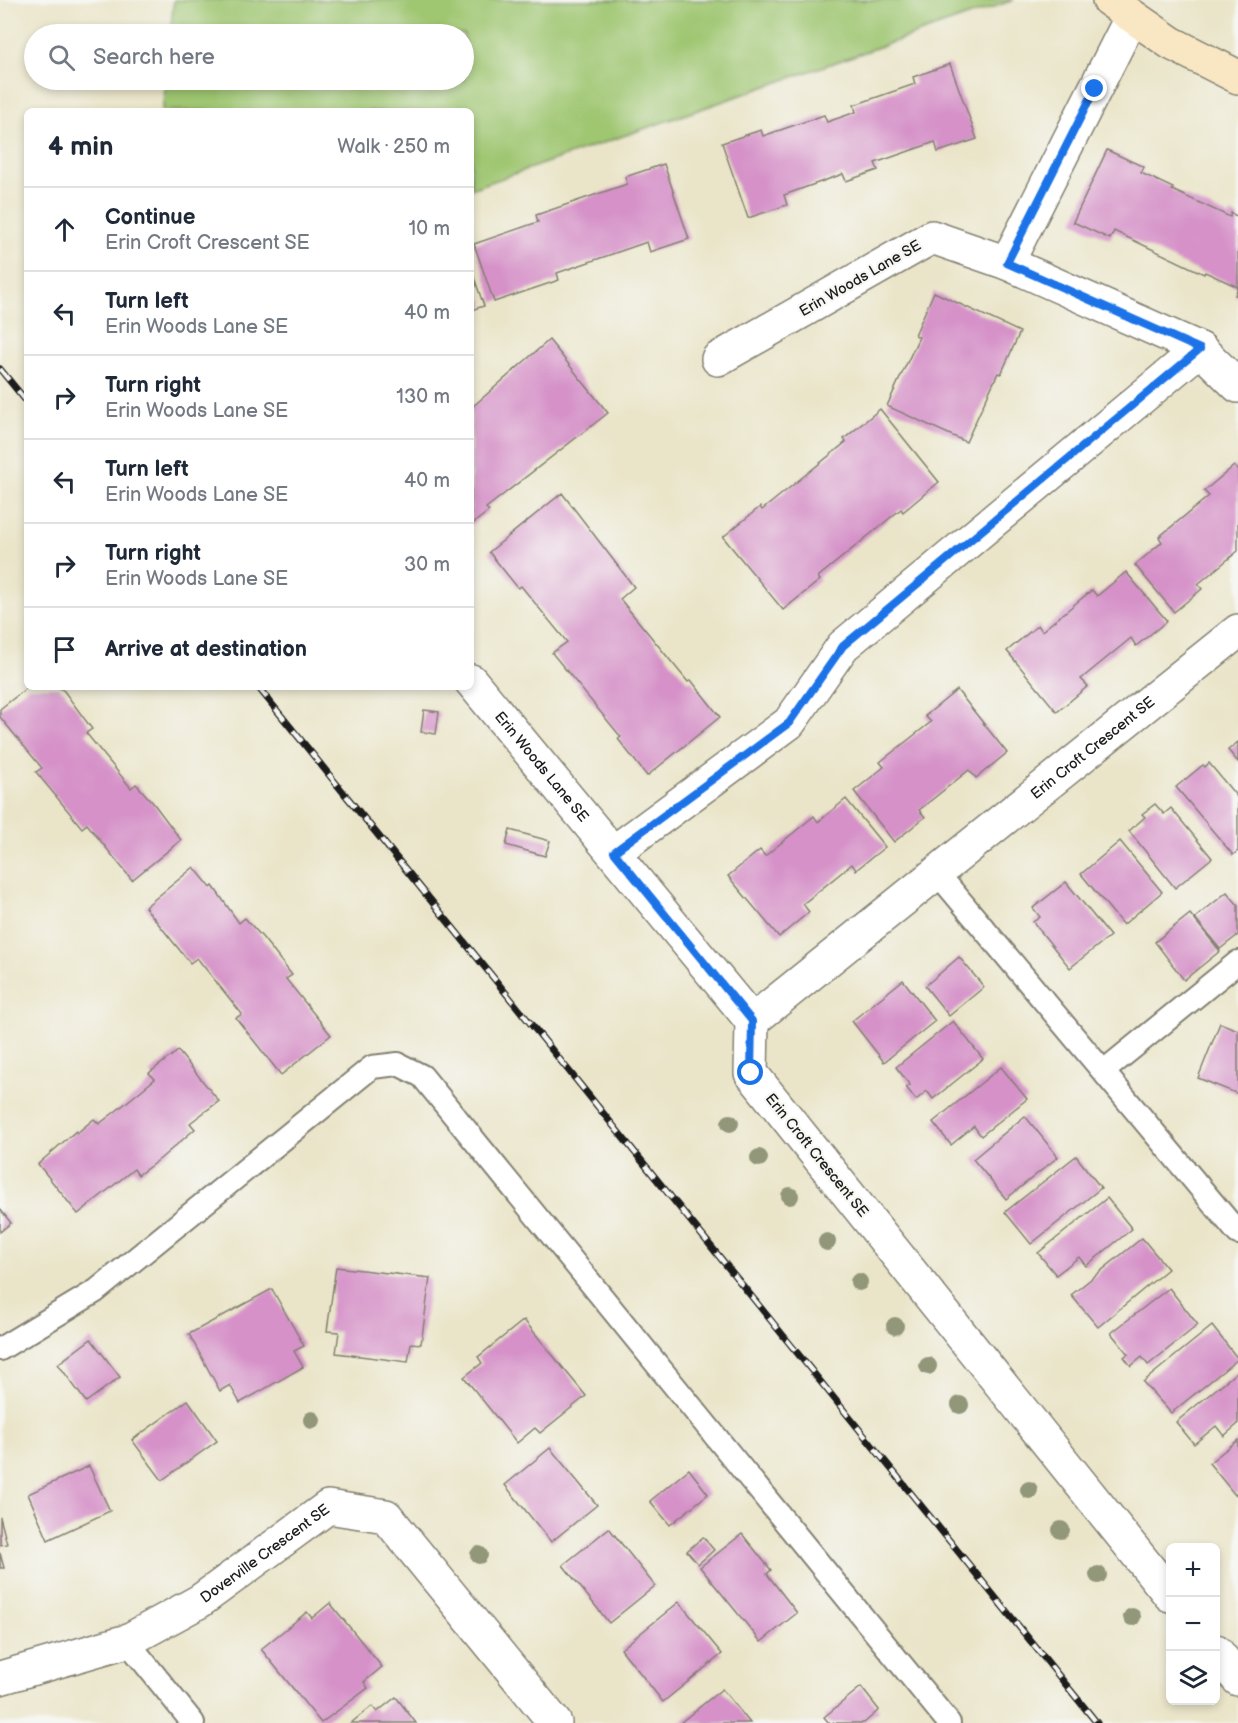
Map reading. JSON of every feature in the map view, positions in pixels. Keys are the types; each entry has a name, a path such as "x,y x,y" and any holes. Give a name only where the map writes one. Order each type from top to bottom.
{"street":[{"path":"1007,263 1120,9 1171,43 1238,77"},
{"name":"Erin Woods Lane SE","path":"718,359 932,237 1007,263 1200,349 1238,386"},
{"path":"614,852 789,723 843,646 1200,349"},
{"name":"Erin Croft Crescent SE","path":"1166,1590 751,1073 752,1021 1238,631"},
{"name":"Erin Woods Lane SE","path":"474,685 752,1021"},
{"name":"Doverville Crescent SE","path":"0,1678 128,1641 200,1601 328,1507 386,1516 555,1723"},
{"path":"1220,1657 1238,1679"}],"lane":[{"path":"938,874 1238,1233"},
{"path":"1104,1071 1238,962"},
{"path":"0,1349 96,1291 372,1067 398,1064 422,1076 949,1723"},
{"path":"128,1641 193,1723"}],"green space":[{"path":"174,0 1014,0 474,188 474,108 162,108 165,90 474,90 474,24 171,24"}],"building":[{"path":"950,64 977,139 938,152 935,142 875,163 878,170 846,181 843,174 784,195 787,205 748,218 722,143 761,130 763,136 824,115 827,122 856,112 854,105 915,84 913,77"},
{"path":"1107,150 1144,167 1141,173 1173,188 1172,190 1230,217 1231,213 1238,217 1238,287 1205,272 1204,274 1114,231 1110,239 1073,222"},
{"path":"664,164 689,239 650,252 647,242 557,273 559,280 494,302 474,244 538,222 536,215 627,184 625,177"},
{"path":"474,278 484,306 474,309"},
{"path":"934,292 1020,332 966,442 887,406 919,337 915,335"},
{"path":"549,340 608,413 486,508 489,511 474,523 474,405"},
{"path":"880,409 939,482 903,512 901,509 818,577 820,580 783,610 723,537 760,507 762,510 846,442 844,439"},
{"path":"1234,466 1238,470 1238,551 1198,584 1202,589 1174,612 1135,565 1162,542 1159,537 1209,496 1204,491"},
{"path":"562,493 634,587 620,599 720,717 647,776 618,739 621,737 552,653 567,642 521,586 518,588 489,552"},
{"path":"1126,572 1167,621 1136,646 1131,638 1081,679 1088,686 1057,712 1007,651 1038,625 1042,631 1092,590 1097,596"},
{"path":"24,690 64,691 92,729 86,733 131,788 136,784 154,804 181,840 132,880 87,824 82,828 36,772 42,768 0,717 0,709"},
{"path":"957,690 1007,753 976,778 969,770 919,810 925,817 894,842 854,791 884,767 880,762 931,722 925,716"},
{"path":"424,710 439,712 436,734 421,732"},
{"path":"1238,742 1238,762 1228,750"},
{"path":"1209,763 1238,798 1238,851 1233,855 1176,787 1203,765 1205,767"},
{"path":"846,799 885,847 856,870 852,864 803,904 809,912 779,937 728,876 760,850 765,856 814,816 818,822"},
{"path":"1155,804 1164,814 1171,808 1212,858 1175,888 1129,831 1145,817 1142,814"},
{"path":"510,830 550,841 545,856 506,845"},
{"path":"1120,841 1162,892 1123,925 1081,874"},
{"path":"194,867 211,888 213,886 239,923 245,918 263,938 292,975 286,979 331,1035 281,1075 236,1018 242,1014 197,958 190,963 145,907"},
{"path":"1066,882 1110,936 1070,968 1033,922 1040,917 1033,908"},
{"path":"1227,892 1238,905 1238,935 1220,949 1195,918"},
{"path":"1190,914 1220,951 1184,980 1155,942"},
{"path":"959,957 984,987 949,1016 925,986"},
{"path":"903,980 935,1021 884,1062 852,1021"},
{"path":"953,1021 983,1059 933,1099 927,1091 916,1100 906,1087 910,1085 896,1067"},
{"path":"1220,1023 1238,1030 1238,1094 1198,1078"},
{"path":"178,1051 219,1101 190,1123 195,1129 160,1159 138,1175 134,1169 78,1214 38,1164 76,1131 77,1133 94,1119 99,1124 116,1111 155,1079 149,1073"},
{"path":"1001,1067 1027,1099 981,1136 974,1126 951,1145 933,1122"},
{"path":"1025,1116 1058,1157 1006,1199 973,1159"},
{"path":"1076,1156 1101,1188 1031,1244 1005,1212"},
{"path":"1107,1198 1132,1229 1086,1266 1079,1257 1056,1275 1038,1253"},
{"path":"0,1209 11,1223 0,1232"},
{"path":"1142,1238 1168,1269 1098,1327 1071,1295"},
{"path":"336,1267 430,1278 421,1344 411,1343 408,1362 336,1353 339,1332 327,1331"},
{"path":"1169,1288 1198,1325 1148,1365 1142,1357 1131,1366 1124,1357 1128,1354 1111,1333"},
{"path":"272,1289 304,1346 294,1351 303,1367 240,1403 230,1385 220,1391 189,1334"},
{"path":"524,1320 586,1396 540,1433 535,1428 517,1443 464,1377 482,1363 478,1357"},
{"path":"1212,1326 1238,1359 1171,1413 1143,1382"},
{"path":"91,1339 120,1377 86,1402 58,1364"},
{"path":"1238,1371 1238,1424 1224,1436 1216,1426 1194,1444 1176,1422"},
{"path":"188,1400 217,1441 162,1480 132,1440"},
{"path":"1238,1440 1238,1492 1235,1495 1209,1463"},
{"path":"550,1448 597,1505 551,1542 505,1485"},
{"path":"89,1466 110,1511 48,1540 28,1494"},
{"path":"689,1469 708,1494 670,1525 650,1501"},
{"path":"0,1517 7,1544 0,1545"},
{"path":"609,1528 655,1586 609,1623 563,1565"},
{"path":"742,1534 771,1570 767,1574 797,1613 761,1642 700,1567"},
{"path":"703,1537 714,1550 698,1564 687,1551"},
{"path":"0,1553 4,1568 0,1568"},
{"path":"679,1602 722,1654 663,1702 621,1649"},
{"path":"330,1603 382,1667 364,1682 368,1688 321,1723 261,1649 307,1612 312,1618"},
{"path":"861,1687 879,1710 864,1723 829,1723 824,1717"},
{"path":"722,1689 750,1723 680,1723"},
{"path":"396,1697 416,1723 351,1723 372,1706 377,1712"}],"railway":[{"path":"0,369 24,398"},
{"path":"260,690 1097,1723"}],"route":[{"path":"751,1073 752,1021 614,852 789,723 843,646 1200,349 1007,263 1095,89"}]}
